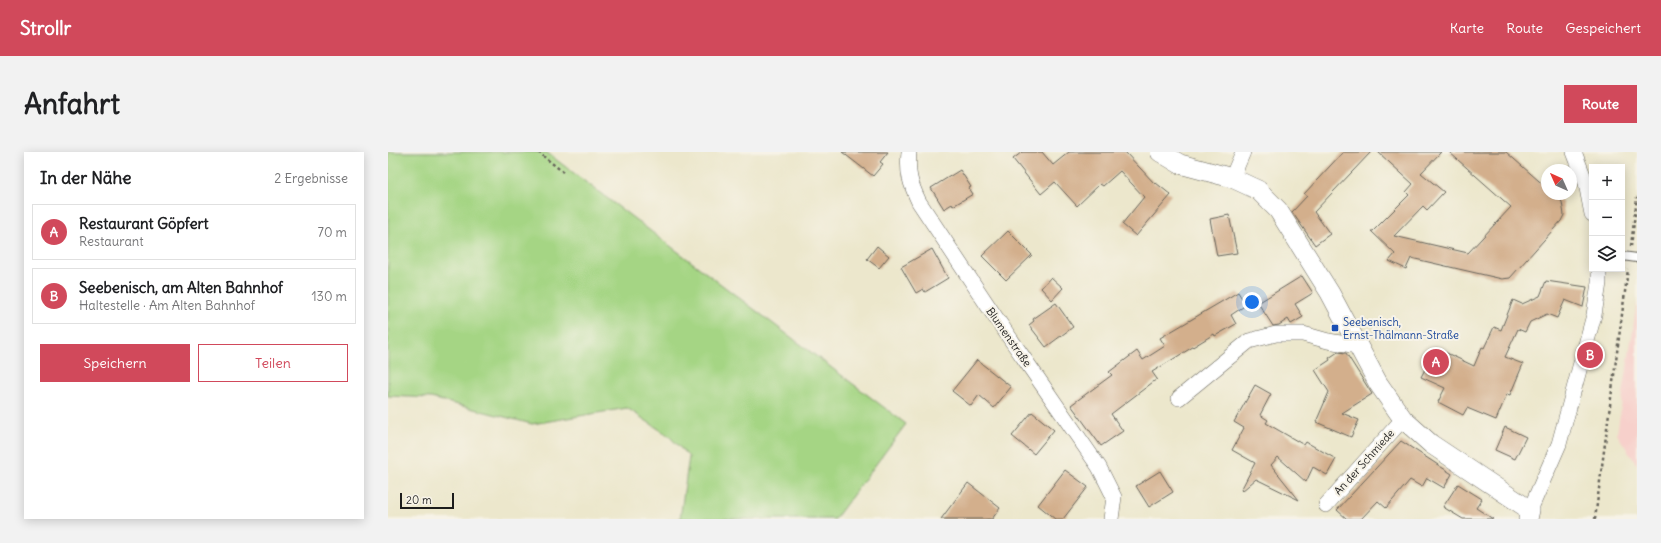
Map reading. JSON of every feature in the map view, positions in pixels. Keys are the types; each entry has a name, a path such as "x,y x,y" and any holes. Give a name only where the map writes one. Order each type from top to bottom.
{"street":[{"name":"Blumenstraße","path":"909,152 908,163 910,184 919,202 994,315 1099,467 1114,497 1111,519"},
{"path":"1160,152 1180,164 1232,178 1258,190 1278,210 1330,294 1378,383 1403,419 1430,444 1529,514 1559,444 1594,315 1599,283 1599,272"},
{"path":"1232,178 1243,152"},
{"path":"1574,152 1586,183 1589,200"},
{"path":"1179,398 1249,341 1276,334 1303,334 1328,342 1358,346"},
{"name":"An der Schmiede","path":"1326,505 1403,419"}],"path":[{"path":"538,152 563,172"},
{"path":"1595,519 1637,197"}],"shaded area":[{"path":"1637,302 1637,465 1617,434"}],"green space":[{"path":"388,152 546,152 906,424 835,519 680,519 689,457 669,436 627,408 532,424 431,398 388,396"}],"building":[{"path":"842,152 888,152 880,162 883,164 873,176"},
{"path":"1022,152 1042,152 1053,165 1069,152 1125,152 1155,184 1156,183 1171,195 1136,236 1122,224 1144,197 1120,171 1103,186 1100,184 1077,206 1055,182 1041,194 1013,159"},
{"path":"1343,152 1371,152 1314,212 1330,234 1315,245 1292,212 1307,196 1304,194"},
{"path":"1378,152 1441,152 1421,173 1444,192 1427,210 1423,206 1394,236 1468,253 1511,207 1449,152 1506,152 1541,183 1541,200 1560,200 1564,215 1561,221 1510,278 1502,279 1411,258 1406,269 1389,261 1395,254 1371,231 1373,231 1409,195 1406,192 1413,184"},
{"path":"960,170 971,187 969,188 973,194 953,206 952,204 944,209 931,188"},
{"path":"1229,215 1237,253 1217,256 1210,219"},
{"path":"1008,231 1032,255 1006,280 982,256"},
{"path":"877,246 889,256 879,268 867,259"},
{"path":"932,249 948,278 925,292 923,289 916,293 901,267"},
{"path":"1302,276 1313,293 1295,304 1303,317 1291,324 1288,319 1279,325 1273,326 1258,303"},
{"path":"1051,277 1063,288 1052,300 1041,288"},
{"path":"1546,281 1587,287 1583,307 1565,300 1557,318 1547,314 1530,322 1525,332 1518,329 1505,357 1523,364 1510,395 1507,394 1496,420 1467,408 1463,415 1438,402 1445,388 1421,377 1436,348 1474,366 1482,347 1484,348 1494,327 1501,330 1513,300 1522,304 1540,296"},
{"path":"1238,292 1246,305 1231,315 1236,324 1215,336 1214,334 1152,372 1157,379 1111,414 1123,431 1101,446 1071,405 1112,375 1109,372 1137,351 1143,360 1165,346 1160,338"},
{"path":"1056,303 1073,327 1046,347 1029,325 1034,321 1033,319"},
{"path":"1338,352 1346,353 1372,394 1342,413 1359,420 1351,437 1316,422 1329,392 1315,370 1330,360 1329,358"},
{"path":"977,360 1011,387 994,408 979,395 971,406 952,391"},
{"path":"1255,385 1271,394 1260,415 1268,420 1266,423 1304,445 1306,442 1336,459 1327,475 1313,467 1306,482 1278,457 1271,465 1299,500 1256,479 1242,491 1241,490 1255,463 1232,450 1244,428 1234,422"},
{"path":"1032,412 1054,430 1034,454 1012,436"},
{"path":"1505,427 1526,437 1515,459 1495,450"},
{"path":"1401,441 1452,474 1444,488 1427,478 1422,487 1410,480 1386,508 1378,501 1361,519 1347,519 1337,510"},
{"path":"1065,470 1088,487 1063,519 1055,519 1038,505"},
{"path":"1160,471 1173,492 1149,507 1136,486"},
{"path":"968,483 1000,508 992,519 941,519"},
{"path":"1458,484 1482,499 1476,508 1493,519 1463,519 1443,507"}],"place":[{"name":"Seebenisch, Ernst-Thälmann-Straße","path":"1335,328"},
{"name":"Seebenisch, am Alten Bahnhof","path":"1590,355"},
{"name":"Restaurant Göpfert","path":"1436,362"}]}
